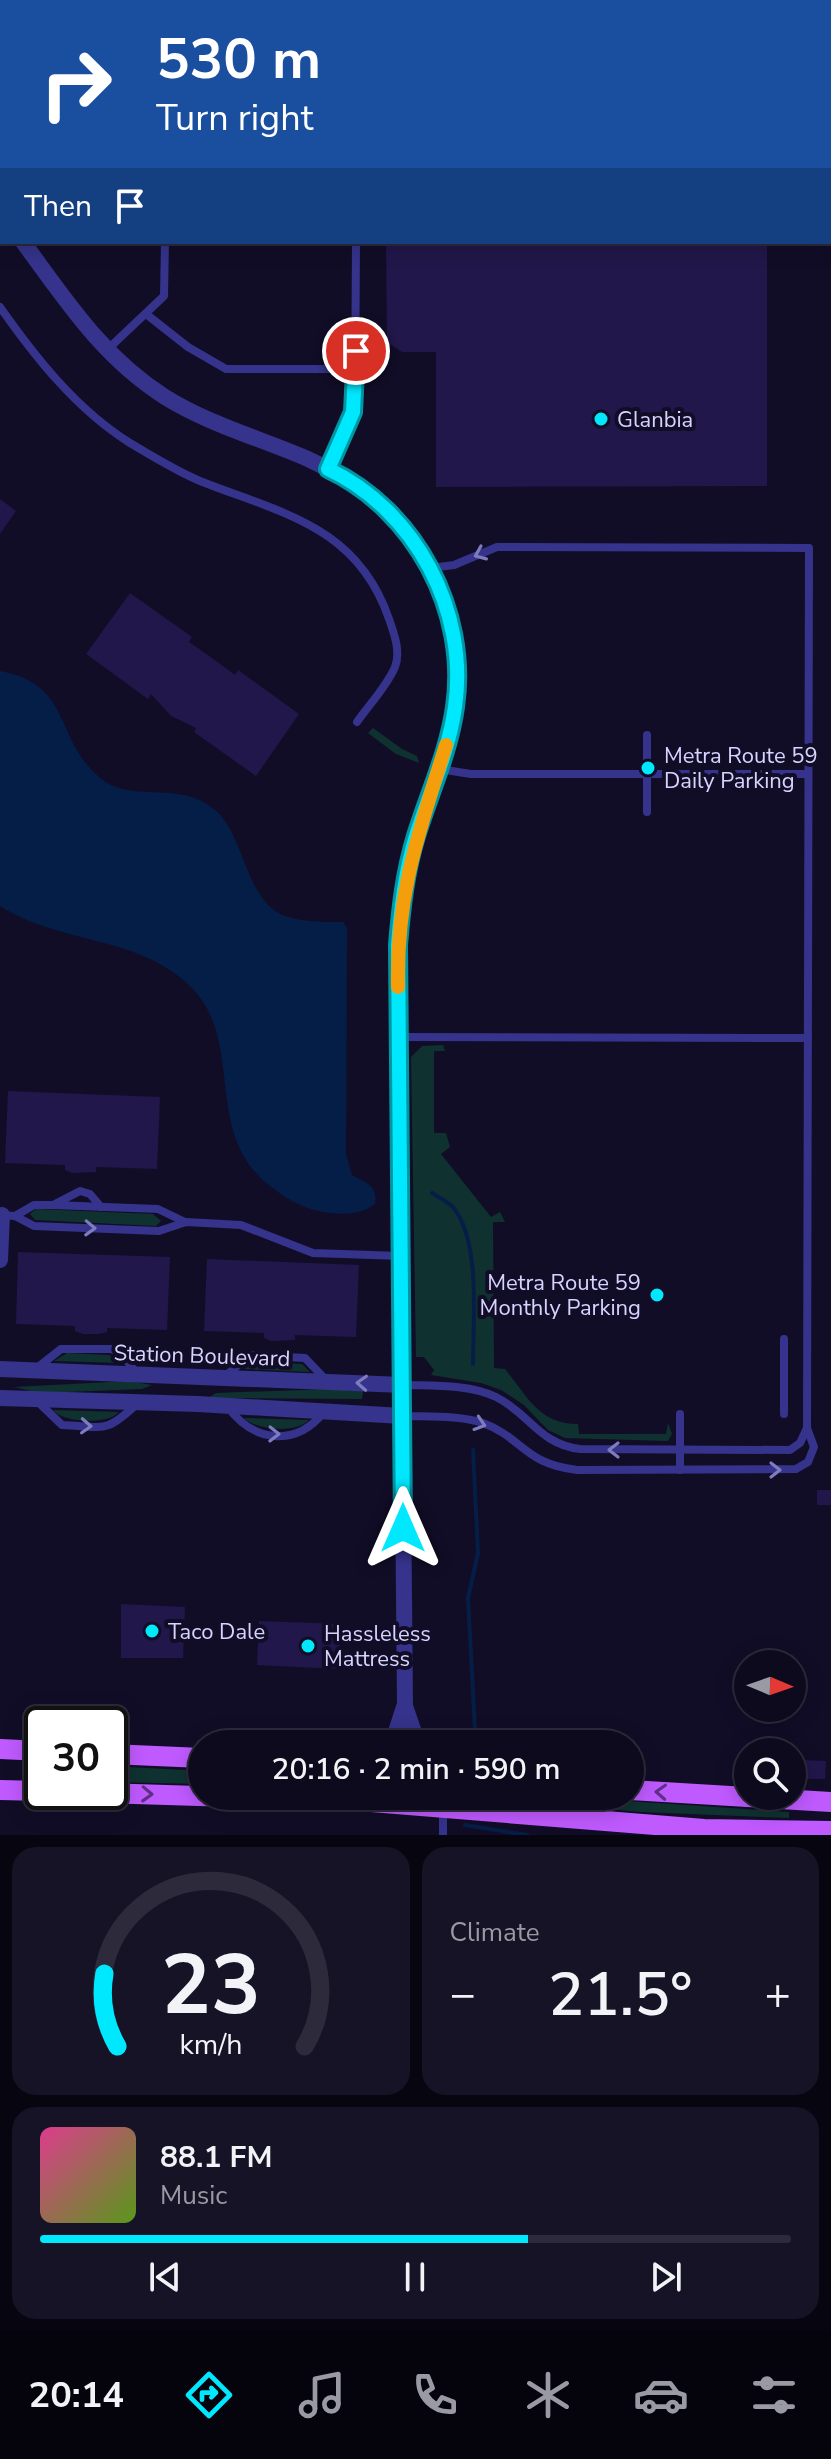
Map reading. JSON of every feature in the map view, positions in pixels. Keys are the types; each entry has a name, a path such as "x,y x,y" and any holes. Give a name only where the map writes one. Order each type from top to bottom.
{"main road":[{"path":"0,1749 24,1750"},
{"path":"128,1755 188,1757"},
{"path":"0,1790 24,1791"},
{"path":"644,1791 831,1802"},
{"path":"128,1794 188,1796"},
{"path":"487,1810 675,1827 831,1831"}],"street":[{"path":"24,244 73,312 107,350 145,383 184,408 328,469 359,487 391,514 431,568 449,616 457,676 455,706 439,769 415,839 400,910 405,1706 413,1730"},
{"path":"0,1260 5,1216"},
{"name":"Station Boulevard","path":"0,1369 403,1385"},
{"path":"0,1398 226,1405 402,1416"},
{"path":"397,1730 405,1706"}],"lane":[{"path":"107,350 164,296 165,244"},
{"path":"328,469 353,412 356,244"},
{"path":"0,307 42,365 97,418 127,441 197,480 309,522 354,560 387,613 397,657 391,674 357,722"},
{"path":"146,314 188,347 226,369 356,369"},
{"path":"402,1416 484,1423 532,1458 554,1467 796,1469 808,1462 814,1447 807,1428 809,548 497,547 454,565 431,568"},
{"path":"647,735 647,812"},
{"path":"439,769 471,774 808,774"},
{"path":"399,1037 808,1038"},
{"path":"53,1205 80,1191 90,1194 101,1207"},
{"path":"5,1216 34,1205 53,1205 158,1209 186,1222"},
{"path":"5,1216 34,1226 159,1231 186,1222 241,1225 313,1253 401,1256"},
{"path":"784,1339 784,1414"},
{"path":"34,1370 61,1349 111,1349 121,1353 138,1375"},
{"path":"223,1378 251,1355 305,1358 327,1381"},
{"path":"403,1385 463,1389 495,1397 550,1441 568,1448 790,1450 800,1443 807,1428"},
{"path":"34,1399 62,1425 103,1427 114,1425 138,1402"},
{"path":"226,1405 240,1424 261,1433 297,1434 307,1431 324,1412"},
{"path":"680,1414 680,1470"},
{"path":"443,1810 443,1835"}],"green space":[{"path":"373,728 417,756 419,763 396,754 368,733"},
{"path":"443,1045 445,1051 434,1051 434,1133 446,1133 450,1147 441,1154 491,1217 500,1212 505,1222 493,1222 494,1368 505,1369 544,1414 565,1423 578,1424 579,1434 666,1434 668,1423 672,1434 668,1441 565,1438 548,1430 524,1405 501,1390 481,1383 431,1375 434,1370 424,1357 416,1357 411,1057 422,1046"},
{"path":"36,1209 153,1214 161,1221 156,1226 35,1220 30,1214"},
{"path":"67,1353 109,1355 121,1363 54,1361"},
{"path":"256,1362 302,1364 310,1372 244,1369"},
{"path":"129,1381 152,1385 142,1389 40,1393 14,1387"},
{"path":"330,1389 363,1391 362,1399 208,1398 216,1393"},
{"path":"53,1410 119,1412 105,1419 86,1421 66,1418"},
{"path":"244,1418 309,1420 295,1427 276,1429"},
{"path":"128,1767 188,1770 188,1784 128,1782"},
{"path":"644,1802 789,1812 789,1818 619,1810 644,1810"}],"water":[{"path":"0,671 23,678 40,688 60,714 85,762 99,777 125,790 185,795 214,809 233,835 254,884 274,910 301,920 343,922 347,928 346,1154 352,1175 373,1189 375,1204 348,1214 311,1209 275,1190 249,1164 236,1139 229,1113 216,1031 206,1007 188,984 145,956 47,927 0,906"}],"building":[{"name":"Glanbia","path":"386,244 767,244 767,486 436,487 436,352 402,352 387,342"},
{"path":"0,499 16,511 0,534"},
{"path":"130,593 192,637 189,642 235,675 238,670 299,714 256,776 194,732 196,728 171,716 151,694 148,699 86,654"},
{"path":"8,1091 160,1097 157,1169 96,1167 96,1172 72,1173 65,1170 65,1165 5,1163"},
{"path":"18,1252 170,1257 167,1330 107,1328 107,1332 83,1334 75,1331 75,1326 16,1324"},
{"path":"207,1259 359,1265 356,1337 295,1335 295,1340 271,1341 264,1338 264,1333 204,1331"},
{"path":"817,1490 831,1490 831,1505 817,1505"},
{"name":"Taco Dale","path":"121,1604 185,1607 183,1658 121,1658"},
{"path":"259,1621 341,1624 339,1669 257,1665"},
{"path":"806,1760 826,1761 825,1779 806,1779"}],"waterway":[{"path":"432,1193 453,1207 468,1240 474,1282 473,1364"},
{"path":"473,1450 478,1553 468,1598 475,1730"},
{"path":"465,1825 527,1835"}],"slow traffic":[{"path":"398,987 400,910 406,876 446,745"}],"place":[{"name":"Glanbia","path":"601,419"},
{"name":"Metra Route 59 Daily Parking","path":"648,768"},
{"name":"Metra Route 59 Monthly Parking","path":"657,1295"},
{"name":"Taco Dale","path":"152,1631"},
{"name":"Hassleless Mattress","path":"308,1646"}],"route":[{"path":"356,351 353,412 328,469 373,497 409,535 426,559 449,616 457,676 450,734 415,839 400,910 403,1528"}]}
